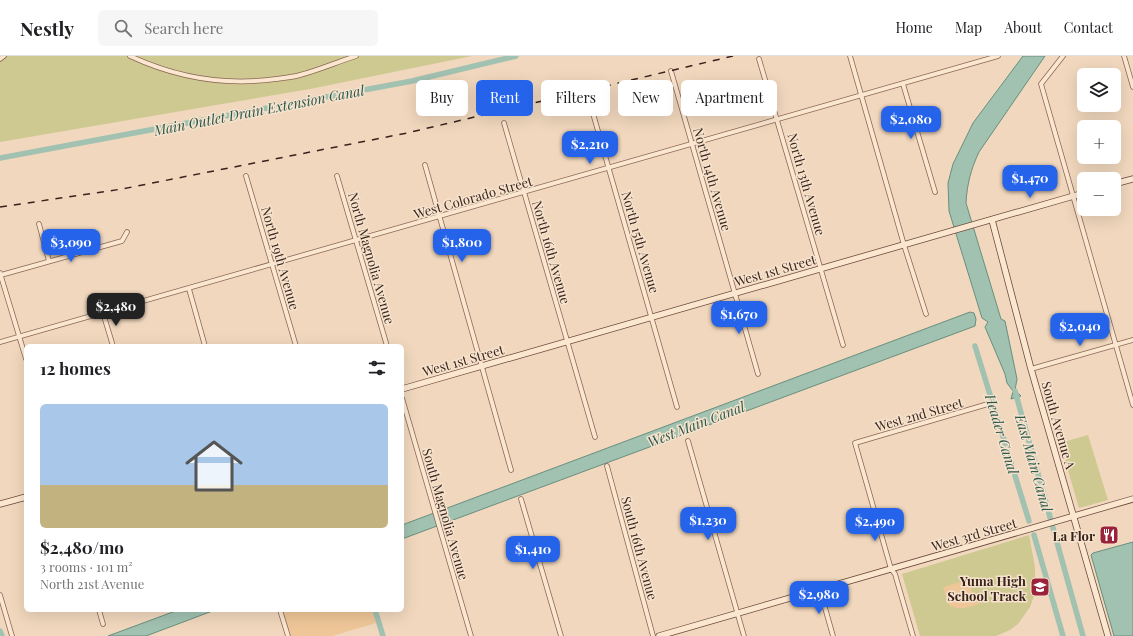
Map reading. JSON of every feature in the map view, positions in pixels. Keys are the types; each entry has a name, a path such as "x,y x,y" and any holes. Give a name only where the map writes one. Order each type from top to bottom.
{"main road":[{"path":"1121,182 1133,179"},
{"name":"West 1st Street","path":"404,388 1077,195"},
{"name":"South Avenue A","path":"992,220 1031,369 1108,636"},
{"path":"0,504 24,498"},
{"name":"West 3rd Street","path":"659,636 1133,500"}],"street":[{"path":"0,59 4,56"},
{"path":"130,56 174,74 201,80 232,82 259,81 300,76 356,56"},
{"path":"850,56 904,245 926,314"},
{"name":"West Colorado Street","path":"0,342 998,56"},
{"path":"1063,56 1041,84 1133,405"},
{"path":"1124,56 1133,87"},
{"name":"North 13th Avenue","path":"760,59 843,345"},
{"name":"North 14th Avenue","path":"672,71 758,374"},
{"path":"903,84 935,192"},
{"name":"North 15th Avenue","path":"594,116 677,406"},
{"name":"North 16th Avenue","path":"504,123 567,341"},
{"path":"425,165 483,366 511,470"},
{"name":"North 19th Avenue","path":"246,176 295,344"},
{"name":"North Magnolia Avenue","path":"338,176 386,344"},
{"path":"38,224 49,261"},
{"path":"24,352 0,274 122,241 127,232"},
{"path":"189,289 204,344"},
{"path":"103,313 112,344"},
{"path":"1031,369 1133,340"},
{"path":"567,341 596,438"},
{"name":"West 2nd Street","path":"891,569 856,443 988,404"},
{"name":"South Magnolia Avenue","path":"404,405 471,636"},
{"path":"688,441 744,636"},
{"name":"South 16th Avenue","path":"607,466 653,636"},
{"path":"521,499 561,636"},
{"path":"891,569 895,574 912,636"},
{"path":"820,590 833,636"},
{"path":"0,595 12,636"},
{"path":"100,612 103,624"},
{"path":"281,612 288,636"}],"shaded area":[{"path":"0,56 472,56 310,89 0,142"},
{"path":"1088,435 1108,500 1079,508 1060,443"},
{"path":"1029,535 1035,567 1035,593 1030,607 1018,624 1010,630 996,636 920,636 902,574"}],"sand":[{"path":"967,580 973,596 976,595 979,604 956,608 948,604 943,587"},
{"path":"283,612 373,612 376,623 332,636 291,636"}],"water":[{"path":"1023,56 1045,56 979,152 970,177 966,203 1001,319 1005,321 1017,379 1015,390 1021,396 1011,399 1013,391 1007,383 1005,374 985,327 988,322 982,318 949,211 948,183 953,164 973,123"},
{"name":"West Main Canal","path":"970,312 974,313 976,319 975,326 404,538 404,524"},
{"path":"1133,542 1133,636 1114,636 1091,555 1093,553"},
{"path":"173,612 210,612 146,636 108,636"}],"waterway":[{"name":"Main Outlet Drain Extension Canal","path":"0,158 412,81 516,56"},
{"name":"Header Canal","path":"975,346 1029,521"},
{"name":"East Main Canal","path":"1015,391 1083,636"},
{"name":"Header Canal","path":"1034,535 1063,636"},
{"path":"376,612 383,636"},
{"path":"0,631 2,636"}],"railway":[{"path":"0,207 122,189 407,133 733,56"}],"place":[{"name":"La Flor","path":"1109,535"},
{"name":"Yuma High School Track","path":"1040,587"}]}
